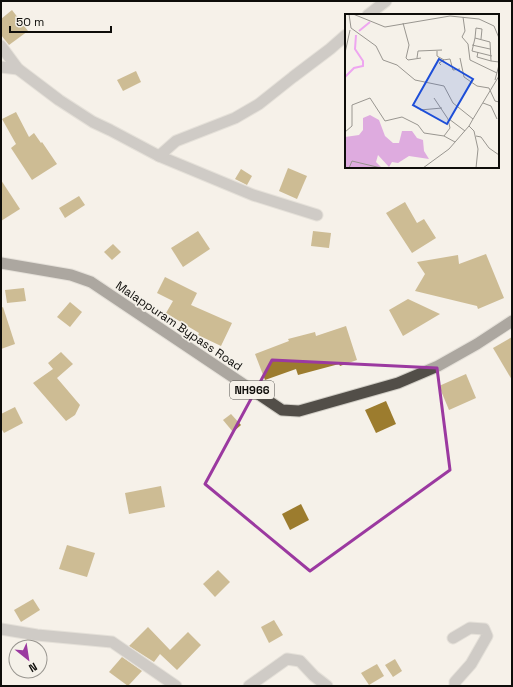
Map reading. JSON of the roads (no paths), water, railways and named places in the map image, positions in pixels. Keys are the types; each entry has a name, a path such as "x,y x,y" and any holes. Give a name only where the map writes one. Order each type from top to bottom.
{"highway":[{"name":"Malappuram Bypass Road","path":"1,263 71,275 90,282 282,410 299,411 398,383 438,366 477,344 512,321"}],"street":[{"path":"369,14 386,1"},
{"path":"159,156 176,141 235,118 259,104 345,36"},
{"path":"1,46 18,69 59,100 92,122 159,156 253,195 317,215"},
{"path":"1,67 18,69"},
{"path":"453,638 470,628 484,628 487,636 471,664 455,682 455,686"},
{"path":"1,629 36,635 112,642 176,686"},
{"path":"249,686 287,659 300,661 314,676 327,686"}]}
